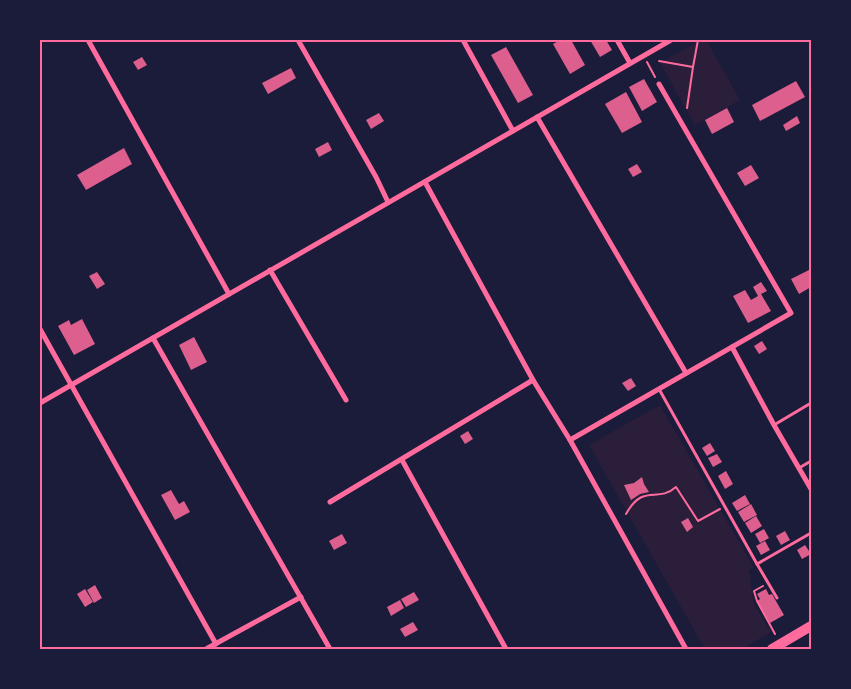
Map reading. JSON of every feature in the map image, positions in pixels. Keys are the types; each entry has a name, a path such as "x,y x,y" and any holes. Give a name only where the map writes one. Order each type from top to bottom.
{"main road":[{"path":"773,649 811,626"},
{"path":"773,649 811,632"}],"street":[{"path":"88,40 229,294"},
{"path":"298,40 376,177 388,202"},
{"path":"463,40 514,130"},
{"path":"617,40 630,63"},
{"path":"40,402 671,40"},
{"path":"570,440 791,313 659,84"},
{"path":"537,117 686,373"},
{"path":"425,182 533,380 570,440 686,649"},
{"path":"270,270 346,400"},
{"path":"40,329 216,644"},
{"path":"153,338 330,649"},
{"path":"732,347 811,489"},
{"path":"330,502 533,380"},
{"path":"402,460 506,649"},
{"path":"206,649 300,596"}],"lane":[{"path":"658,389 777,598"},
{"path":"774,425 811,403"},
{"path":"799,468 811,461"},
{"path":"758,564 811,533"}],"path":[{"path":"688,108 698,40"},
{"path":"643,56 659,84"},
{"path":"659,61 693,67"},
{"path":"626,514 637,499 650,494 662,495 676,487 698,521 722,508"},
{"path":"768,583 754,591 757,601 775,634"},
{"path":"807,649 811,647"}],"shaded area":[{"path":"701,40 706,40 740,100 695,125 660,63"},
{"path":"660,405 754,568 749,570 754,604 771,632 742,649 705,649 589,445"}],"building":[{"path":"560,40 571,40 585,65 570,74 553,44"},
{"path":"590,40 606,40 612,50 600,57"},
{"path":"506,47 533,95 518,103 491,55"},
{"path":"142,57 147,65 138,70 133,62"},
{"path":"291,68 296,78 268,94 262,83"},
{"path":"644,79 657,102 642,111 629,87"},
{"path":"796,81 805,97 760,121 752,105"},
{"path":"626,92 642,122 622,133 605,104"},
{"path":"727,108 734,122 712,134 705,120"},
{"path":"379,113 384,121 371,129 366,120"},
{"path":"797,116 800,123 786,131 783,125"},
{"path":"328,142 332,150 319,157 315,149"},
{"path":"124,148 132,164 86,190 77,175"},
{"path":"637,164 642,172 633,177 628,169"},
{"path":"751,165 759,178 745,186 737,173"},
{"path":"809,270 811,274 811,287 799,294 791,279"},
{"path":"97,272 105,284 97,289 89,276"},
{"path":"761,282 767,291 761,294 771,311 748,323 733,296 745,290 751,300 758,296 753,287"},
{"path":"82,319 95,344 74,355 58,326 69,320 71,325"},
{"path":"194,337 207,362 191,370 179,345"},
{"path":"762,341 767,349 759,354 754,346"},
{"path":"631,378 636,386 628,391 622,383"},
{"path":"468,431 473,439 465,444 460,436"},
{"path":"710,443 715,451 707,456 702,448"},
{"path":"717,454 722,462 713,467 708,458"},
{"path":"726,471 733,484 725,489 718,476"},
{"path":"642,477 649,492 640,494 631,500 624,485 634,483"},
{"path":"171,490 179,504 184,501 190,512 175,520 161,495"},
{"path":"745,495 750,504 737,511 732,503"},
{"path":"751,504 757,515 744,522 738,512"},
{"path":"756,516 762,526 751,533 745,523"},
{"path":"688,518 693,527 687,532 681,522"},
{"path":"764,529 769,538 760,543 755,534"},
{"path":"785,531 790,540 781,545 776,536"},
{"path":"342,534 347,543 334,550 329,541"},
{"path":"765,541 770,550 761,555 756,546"},
{"path":"805,545 811,554 802,559 797,550"},
{"path":"95,585 102,598 94,603 87,590"},
{"path":"85,589 93,602 85,607 77,594"},
{"path":"766,589 769,595 772,594 784,615 770,623 757,601 760,599 757,594"},
{"path":"414,592 419,600 406,607 401,599"},
{"path":"400,600 404,608 391,616 387,607"},
{"path":"413,622 418,630 405,637 400,629"}]}
